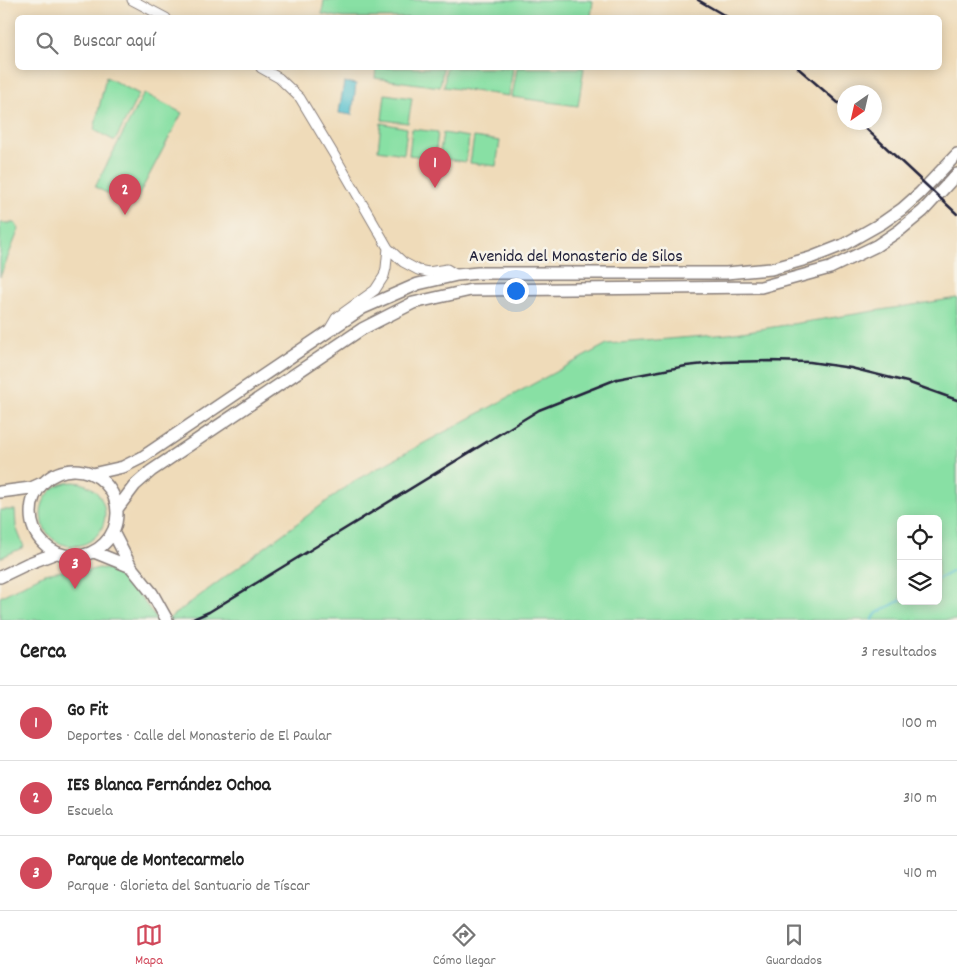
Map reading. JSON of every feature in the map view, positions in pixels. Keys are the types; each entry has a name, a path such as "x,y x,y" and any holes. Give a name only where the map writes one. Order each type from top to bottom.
{"street":[{"path":"132,0 160,15"},
{"path":"265,70 290,87 305,105 388,248 403,262 418,270 428,272 447,269 457,275"},
{"name":"Avenida del Monasterio de Silos","path":"92,474 123,467 141,458 363,308 418,284 457,275 488,273 726,273 771,269 805,260 843,245 882,223 920,193 957,154"},
{"name":"Avenida del Monasterio de Silos","path":"117,509 136,484 151,471 362,329 413,303 471,290 761,288 830,268 876,246 900,230 923,211 957,174"},
{"path":"328,332 336,318 375,290 384,276 388,248"},
{"path":"67,471 82,471 92,474 104,483 113,495 117,509 116,524 105,544 94,552 75,557 56,553 44,544 35,533 31,518 32,504 37,490 52,476 67,471"},
{"path":"0,492 31,488 44,482"},
{"path":"113,532 131,567 152,593 167,620"},
{"path":"94,552 131,567"},
{"path":"0,577 56,553"}],"green space":[{"path":"324,0 593,1 591,15 322,14"},
{"path":"376,70 443,70 440,87 375,78"},
{"path":"446,70 513,70 509,96 444,87"},
{"path":"517,70 584,70 578,106 512,97"},
{"path":"106,77 139,94 115,141 94,130"},
{"path":"144,93 182,113 133,206 95,187"},
{"path":"385,94 412,98 408,123 382,120"},
{"path":"381,123 407,128 404,154 378,150"},
{"path":"412,129 438,132 435,158 409,155"},
{"path":"443,133 469,137 466,162 439,158"},
{"path":"474,137 500,141 496,166 470,163"},
{"path":"0,223 15,223 19,229 0,277"},
{"path":"957,298 957,620 167,620 354,481 607,344 729,334"},
{"path":"73,482 91,488 99,496 105,514 99,532 91,540 73,546 55,540 47,532 41,514 47,496 55,488"},
{"path":"0,510 15,510 16,527 24,547 0,558"},
{"path":"99,568 111,570 129,581 157,620 0,620 0,597 44,574 69,570 82,572"}],"water":[{"path":"344,82 356,84 352,115 339,113"}],"waterway":[{"path":"942,577 957,569"},
{"path":"872,620 877,613 897,602"}],"railway":[{"path":"698,0 724,15"},
{"path":"800,70 837,102"},
{"path":"868,130 957,214"},
{"path":"191,620 209,612 539,410 617,379 686,366 724,362 810,362 851,368 907,382 957,400"}],"place":[{"name":"Go Fit","path":"435,188"},
{"name":"IES Blanca Fernández Ochoa","path":"125,215"},
{"name":"Parque de Montecarmelo","path":"75,589"}]}
